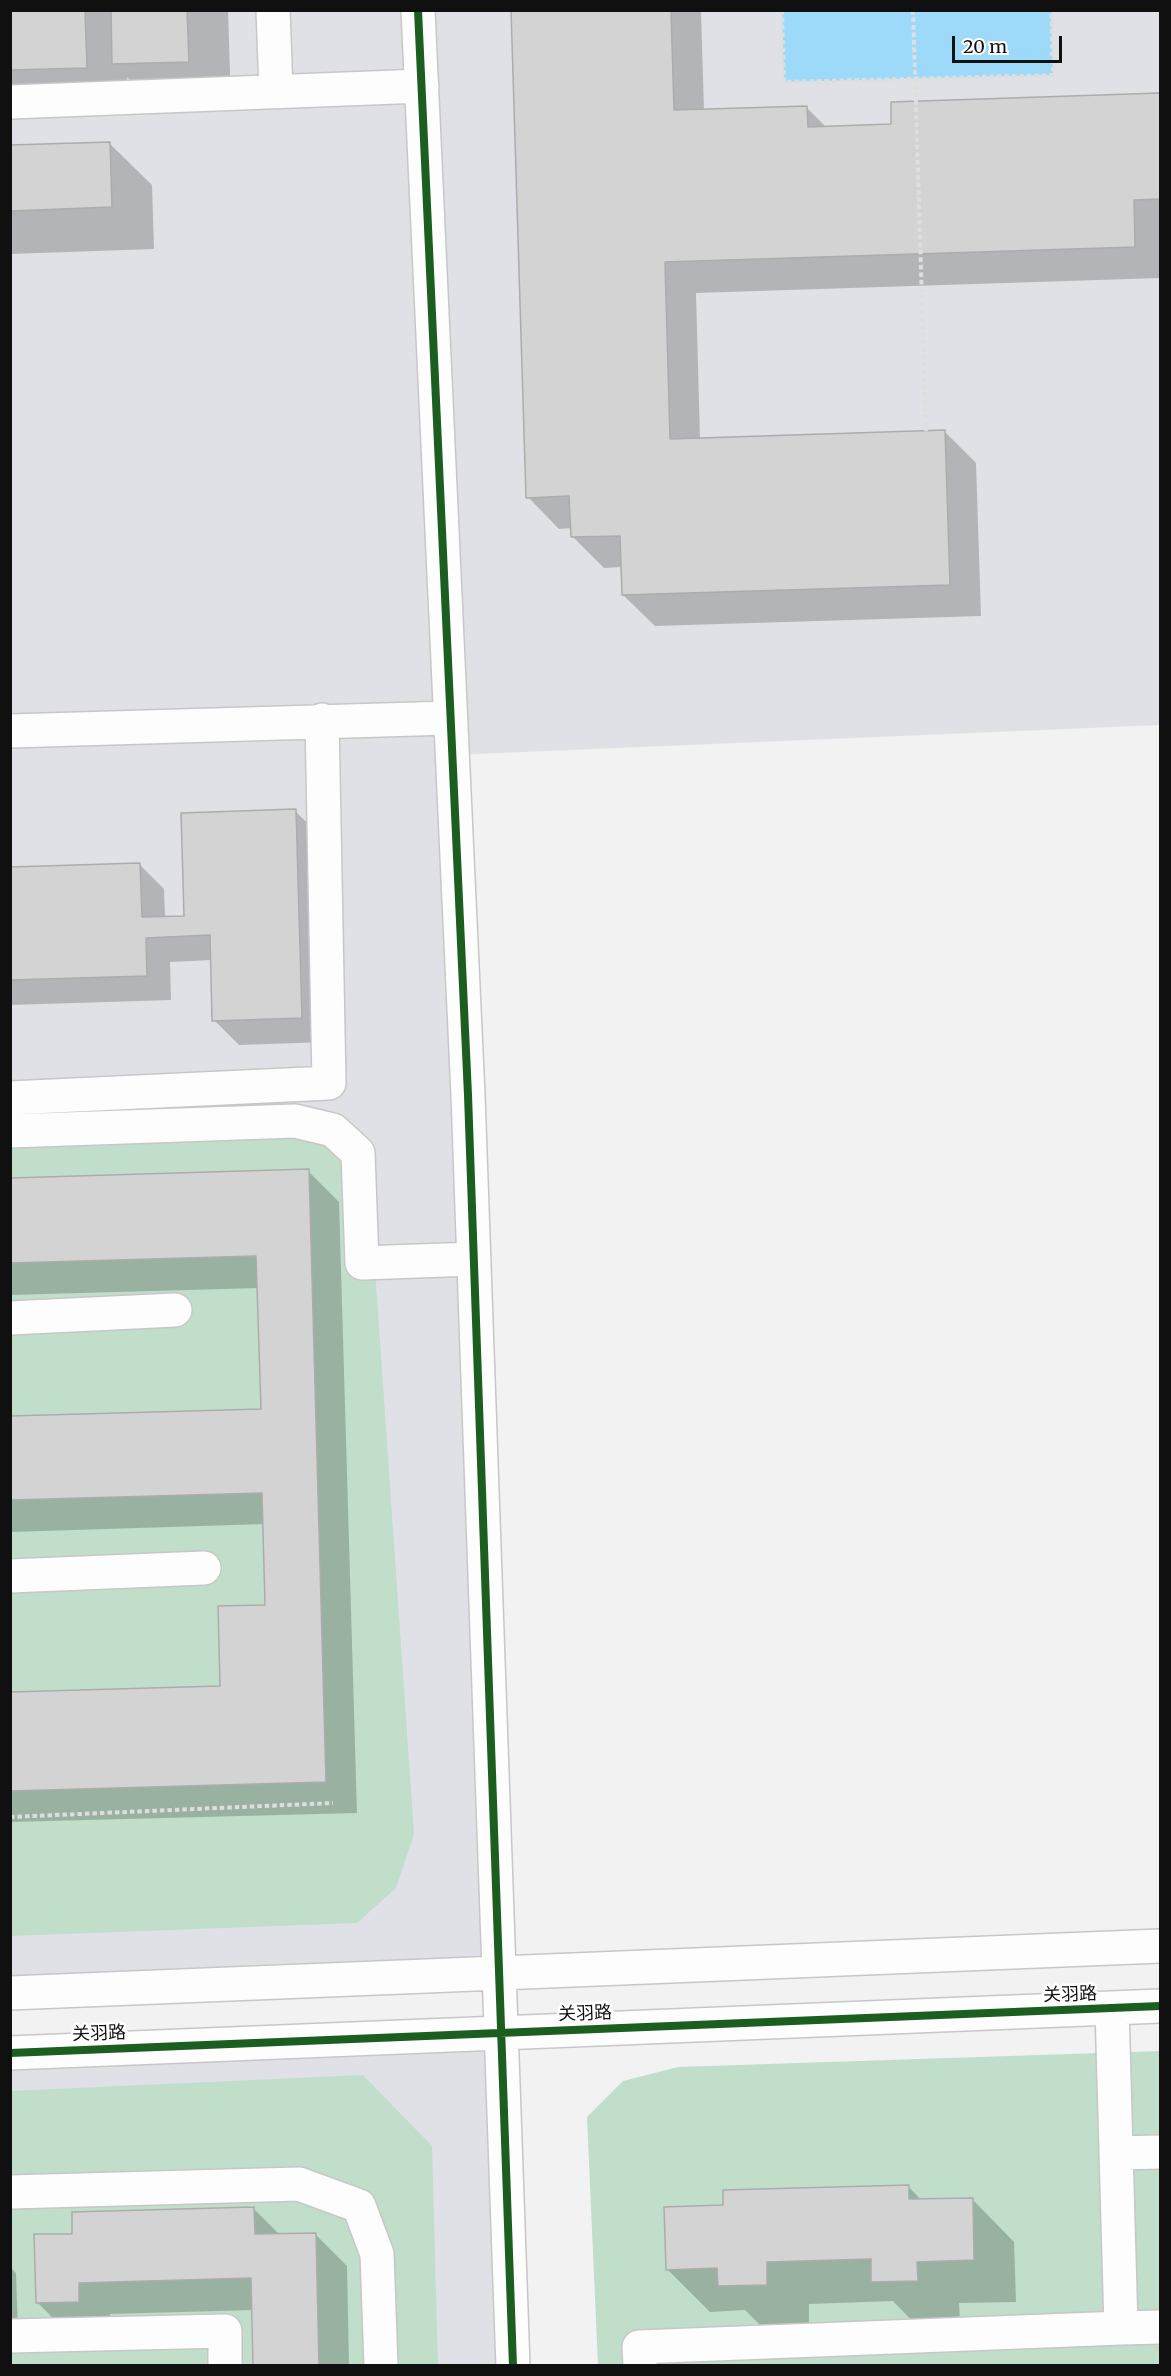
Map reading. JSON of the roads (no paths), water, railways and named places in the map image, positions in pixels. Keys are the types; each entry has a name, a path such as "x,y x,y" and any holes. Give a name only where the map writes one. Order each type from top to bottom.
{"street":[{"path":"273,10 276,92"},
{"path":"418,10 473,1259 513,2366"},
{"path":"10,102 422,86"},
{"path":"10,731 450,718"},
{"path":"10,1098 329,1083 322,720"},
{"path":"10,1131 295,1121 333,1130 358,1153 362,1263 473,1259"},
{"path":"10,1318 175,1310"},
{"path":"10,1576 204,1568"},
{"path":"10,1993 1161,1946"},
{"name":"关羽路","path":"10,2053 1161,2006"},
{"path":"1112,2008 1121,2328"},
{"path":"1116,2153 1161,2152"},
{"path":"10,2192 299,2184 359,2206 377,2254 381,2366"},
{"path":"640,2366 639,2347 1161,2327"},
{"path":"10,2336 225,2331 225,2366"}],"water":[{"path":"782,11 1051,11 1053,75 784,82"}]}
